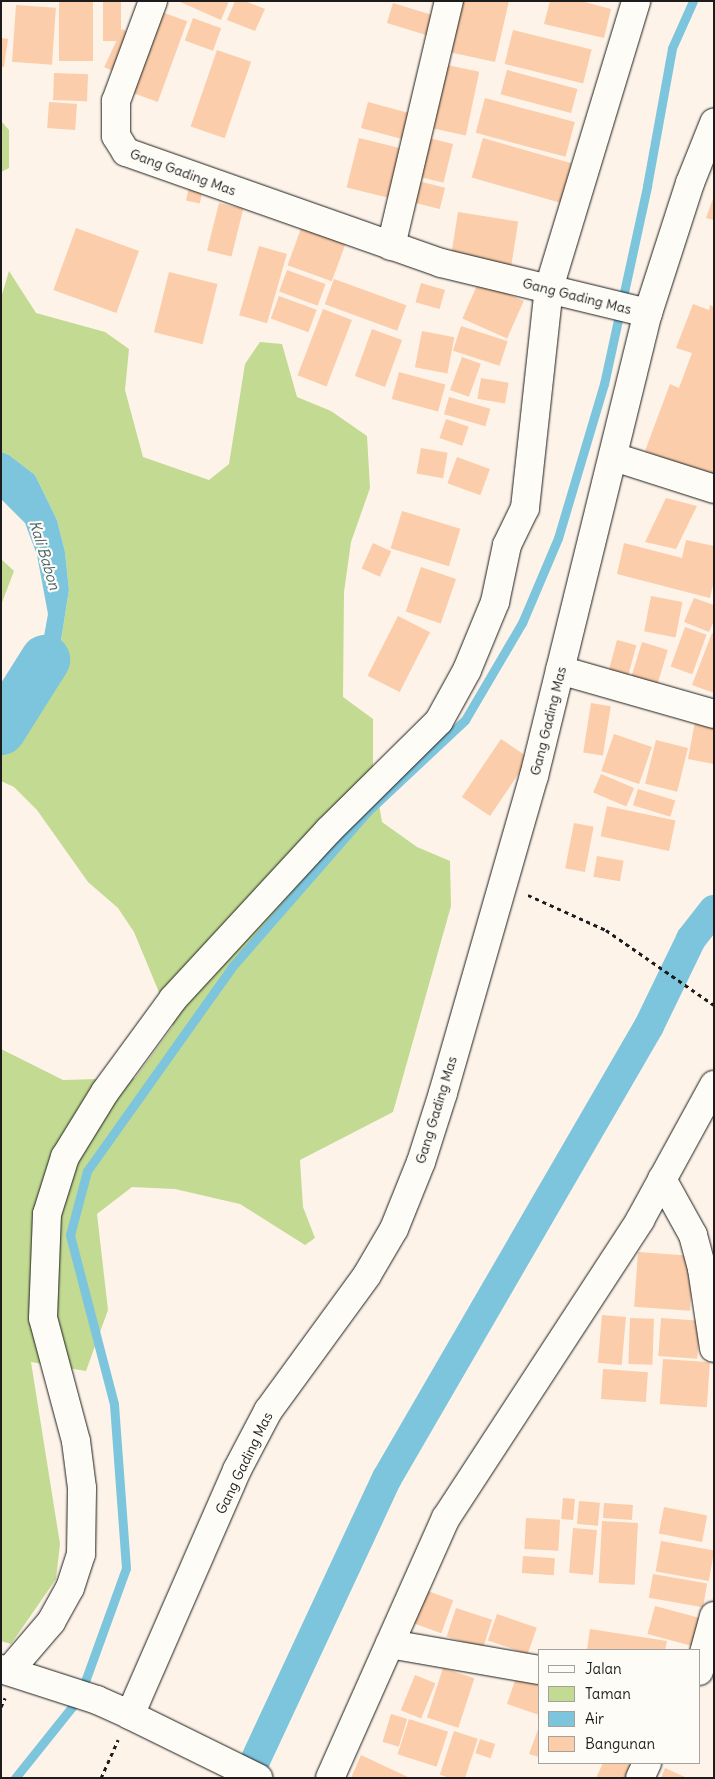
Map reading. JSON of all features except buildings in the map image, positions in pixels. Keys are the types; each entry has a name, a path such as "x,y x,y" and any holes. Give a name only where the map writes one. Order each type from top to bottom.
{"street":[{"name":"Gang Gading Mas","path":"154,1 116,101 116,136 126,152 441,263 648,313"},
{"path":"391,246 449,1"},
{"path":"258,1778 97,1700 5,1670 51,1622 70,1588 81,1554 82,1488 76,1441 43,1318 47,1214 65,1157 105,1092 173,999 328,831 439,721 467,670 495,602 507,546 525,508 556,290 636,1"},
{"name":"Gang Gading Mas","path":"130,1715 237,1470 268,1411 367,1275 394,1229 421,1162 504,885 614,457 648,313 690,183 714,123"},
{"path":"614,457 714,488"},
{"path":"560,670 714,714"},
{"path":"330,1778 446,1518 624,1244 714,1084"},
{"path":"662,1179 686,1217 693,1235 702,1269 714,1348"},
{"path":"700,1667 714,1616"},
{"path":"390,1644 538,1670"},
{"path":"640,1778 647,1764"}],"path":[{"path":"504,885 606,930 714,1005"},
{"path":"101,1778 130,1715"}],"green space":[{"path":"1,121 9,130 9,168 1,172"},
{"path":"9,271 36,313 105,332 129,349 125,390 143,457 209,480 229,464 245,364 260,342 282,344 297,397 331,411 367,436 370,488 351,542 344,592 343,697 373,719 373,769 382,822 417,847 450,861 451,906 393,1112 300,1160 303,1207 315,1238 305,1245 240,1204 175,1189 132,1187 97,1214 108,1310 86,1371 31,1362 60,1544 56,1579 11,1644 1,1641 1,1049 63,1080 135,1078 173,1026 134,932 118,908 88,882 37,810 14,787 1,781 1,742 18,722 58,659 69,590 65,552 57,520 35,475 9,455 1,452 1,298"},
{"path":"1,559 14,571 1,605"}],"water":[{"path":"1,452 9,455 35,475 57,520 65,552 69,590 58,659 18,722 3,717 32,674 42,647 48,614 37,555 25,523 1,499"}],"waterway":[{"path":"15,1778 79,1698 126,1568 114,1404 70,1235 87,1171 231,968 366,813 465,720 522,623 558,538 604,384 647,186 672,48 693,1"},
{"name":"Kali Babon","path":"1,730 45,660"},
{"path":"247,1778 387,1478 649,1026 691,939 714,910"}]}
